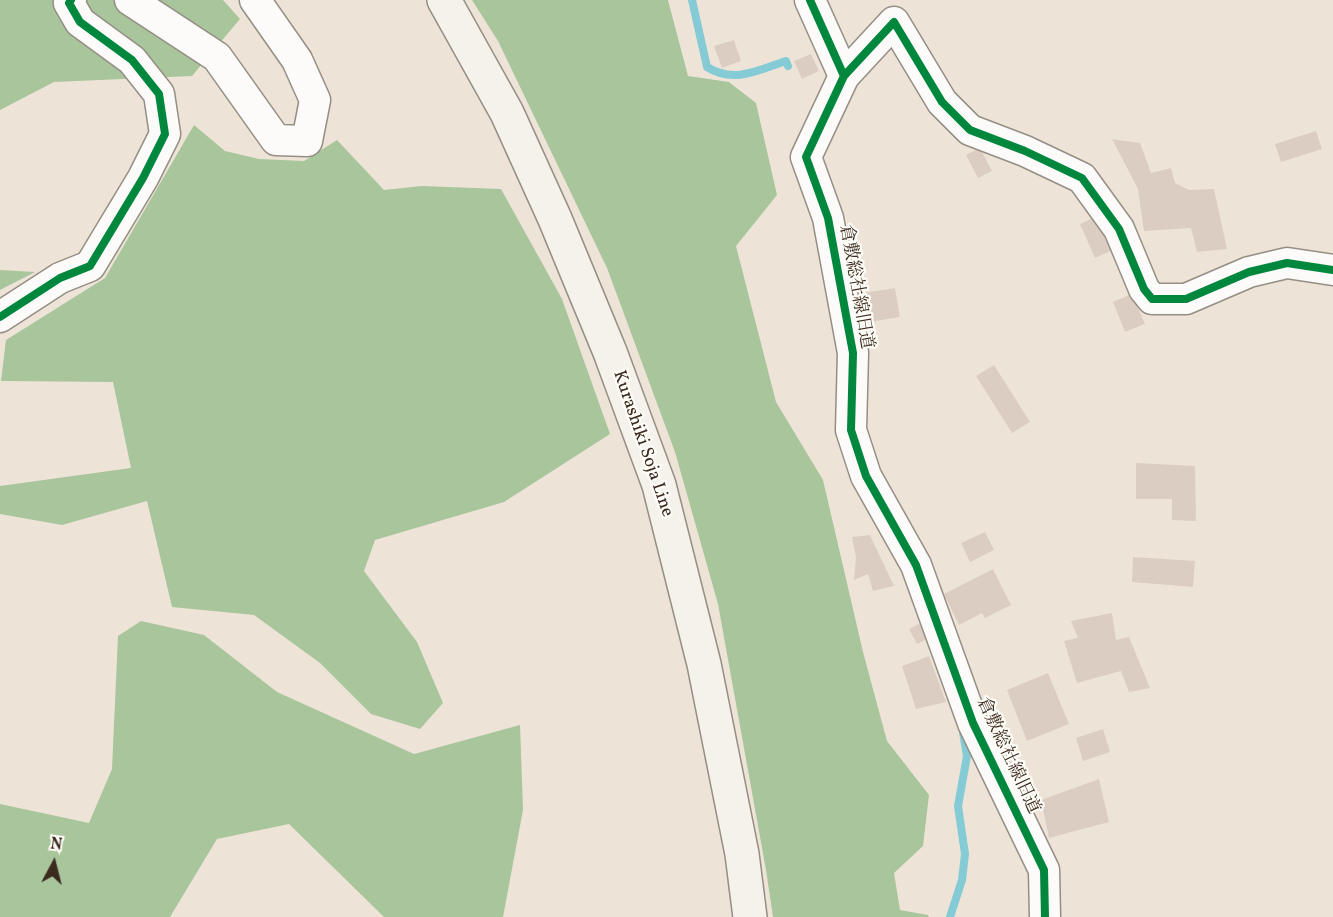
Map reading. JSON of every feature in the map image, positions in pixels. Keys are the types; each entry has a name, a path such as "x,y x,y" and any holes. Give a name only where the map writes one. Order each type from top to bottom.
{"main road":[{"name":"Kurashiki Soja Line","path":"444,0 507,112 555,219 610,352 659,485 704,664 742,854 750,917"}],"street":[{"path":"0,317 60,278 90,266 143,178 165,134 159,94 132,60 80,22 69,3 71,0"},
{"path":"130,0 217,57 276,140 307,141 315,100 297,60 255,0"},
{"path":"810,0 844,76"},
{"name":"倉敷総社線旧道","path":"1046,917 1044,870 973,723 916,565 866,476 851,430 852,352 828,218 806,158 844,76 894,22 942,102 970,130 1025,151 1082,178 1119,229 1144,289 1152,299 1186,299 1249,272 1287,263 1333,270"}],"green space":[{"path":"0,0 223,0 240,19 192,76 54,82 0,110"},
{"path":"472,0 668,0 688,76 729,82 756,103 777,195 736,246 776,402 823,480 863,652 887,741 929,795 923,846 894,873 900,910 929,917 773,917 718,604 675,452 607,268 498,41"},
{"path":"194,125 225,151 259,159 304,161 337,140 384,190 422,186 501,189 562,299 610,434 504,502 375,540 364,571 417,642 443,703 420,729 371,714 320,663 254,615 172,607 147,501 62,525 0,514 0,486 131,468 113,382 1,381 6,340 105,278"},
{"path":"0,270 35,272 0,290"},
{"path":"141,621 204,635 277,692 414,754 520,725 523,810 503,917 384,917 289,824 217,839 170,917 0,917 0,804 89,823 112,769 118,636"}],"building":[{"path":"734,40 741,61 722,68 714,46"},
{"path":"811,54 819,71 802,79 794,61"},
{"path":"1316,131 1322,149 1281,162 1275,144"},
{"path":"1112,139 1140,143 1151,173 1171,168 1175,183 1189,190 1214,189 1227,249 1197,252 1191,228 1144,231 1138,189"},
{"path":"980,148 992,171 978,178 966,155"},
{"path":"1104,213 1119,247 1095,258 1080,224"},
{"path":"895,288 900,317 870,322 864,293"},
{"path":"1132,294 1145,324 1125,332 1113,302"},
{"path":"994,365 1030,422 1012,433 976,376"},
{"path":"1136,463 1195,466 1196,521 1172,520 1172,499 1136,499"},
{"path":"985,532 994,550 970,562 961,543"},
{"path":"870,535 894,586 873,591 868,574 854,580 856,557 852,537"},
{"path":"1133,557 1195,561 1193,587 1132,582"},
{"path":"993,569 1011,605 985,618 982,613 959,625 944,594"},
{"path":"1112,613 1116,640 1129,637 1150,688 1129,692 1121,671 1077,683 1064,641 1078,638 1071,621"},
{"path":"923,622 931,637 917,644 909,629"},
{"path":"929,656 946,702 916,709 902,666"},
{"path":"1048,673 1069,724 1027,741 1007,690"},
{"path":"1103,729 1110,752 1083,761 1076,738"},
{"path":"1099,779 1109,822 1049,838 1041,800"}],"waterway":[{"path":"692,0 707,67 717,72 737,75 786,61 788,66"},
{"path":"950,917 962,880 965,854 958,806 967,756 963,732"}],"cycle path":[{"path":"0,317 60,278 90,266 143,178 165,134 159,94 132,60 80,22 69,3 71,0"},
{"path":"810,0 844,76 806,157 828,218 853,353 851,430 866,476 916,565 973,723 1044,870 1045,917"},
{"path":"844,76 894,22 942,102 970,130 1025,151 1082,178 1119,229 1144,289 1152,299 1186,299 1249,272 1287,263 1333,270"}]}
